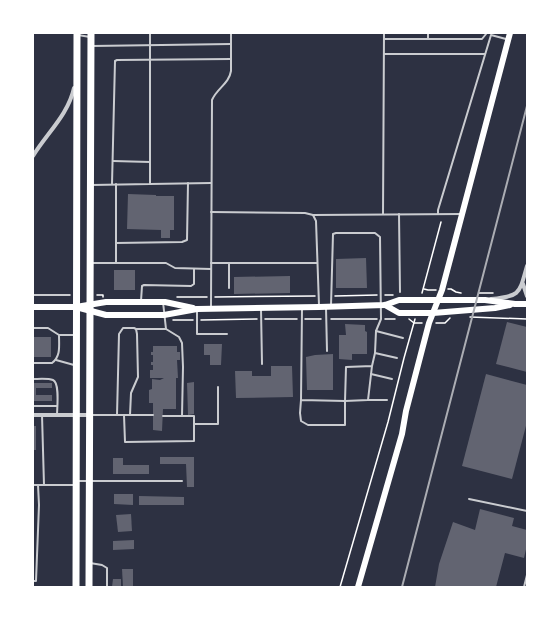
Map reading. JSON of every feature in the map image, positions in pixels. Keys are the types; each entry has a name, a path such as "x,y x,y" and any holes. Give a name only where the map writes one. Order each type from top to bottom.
{"main road":[{"path":"76,587 77,33"},
{"path":"89,587 91,35"},
{"path":"358,587 402,434 406,411 433,313 442,290 509,36"},
{"path":"33,307 90,308 106,315 164,315 211,308 302,308 383,305 399,300 497,300 515,304"},
{"path":"90,308 106,302 163,302 197,309"},
{"path":"383,305 399,312 433,313 458,312 515,304 527,304"}],"street":[{"path":"33,156 62,115 73,93 77,76"},
{"path":"497,300 511,296 518,292 523,283 527,266"},
{"path":"523,283 524,292 527,296"},
{"path":"33,415 90,415"}],"lane":[{"path":"77,33 91,35 231,33 230,77 217,91 212,100 211,308"},
{"path":"150,33 150,184"},
{"path":"383,214 384,33"},
{"path":"428,33 428,39"},
{"path":"384,39 482,39 486,33 509,36"},
{"path":"438,214 491,34"},
{"path":"91,46 231,44"},
{"path":"384,54 485,54"},
{"path":"112,184 115,61 231,59"},
{"path":"112,162 150,162"},
{"path":"116,243 182,242 187,240 188,183"},
{"path":"90,185 212,183"},
{"path":"116,184 116,263"},
{"path":"211,212 305,213 313,215 462,214"},
{"path":"399,214 400,292"},
{"path":"313,215 316,221 319,307"},
{"path":"327,351 328,307 331,296 333,234 378,234 380,237 383,305 381,319 376,331 375,353 368,400"},
{"path":"90,263 166,263 175,268 211,269"},
{"path":"211,263 317,263"},
{"path":"229,263 229,288"},
{"path":"141,302 141,289 144,285 191,286 194,284 194,268"},
{"path":"163,302 166,329"},
{"path":"261,308 262,364"},
{"path":"302,308 301,421 308,425 345,425 346,367 372,366"},
{"path":"197,309 197,334 227,334"},
{"path":"33,328 48,328 59,335 76,335"},
{"path":"117,415 119,334 123,328 134,328 166,329 178,337 182,343 182,416"},
{"path":"130,415 131,393 138,377 136,329"},
{"path":"376,331 403,338"},
{"path":"33,363 52,364 56,360 59,353 59,335"},
{"path":"375,353 397,358"},
{"path":"56,360 76,365"},
{"path":"371,374 392,379"},
{"path":"33,379 49,379 55,382 57,390 57,415"},
{"path":"194,424 218,424 218,387"},
{"path":"301,400 387,400"},
{"path":"33,406 57,406"},
{"path":"42,415 44,485"},
{"path":"90,415 153,415"},
{"path":"124,415 125,442 194,441 194,416 163,416"},
{"path":"33,485 90,481 182,481"},
{"path":"33,581 36,581 39,505 38,485"},
{"path":"469,499 527,511"},
{"path":"89,563 102,564 107,568 107,587"},
{"path":"524,587 527,575"}],"path":[{"path":"420,300 422,294 424,293 441,222"},
{"path":"477,293 500,293"},
{"path":"33,295 76,295"},
{"path":"90,295 103,295 103,298 106,298"},
{"path":"331,296 395,295"},
{"path":"172,297 318,296"},
{"path":"340,587 388,422 417,312"},
{"path":"465,317 527,319"},
{"path":"445,323 447,320 454,318"}],"building":[{"path":"128,194 174,196 174,230 170,230 170,238 161,238 161,230 127,229"},
{"path":"366,258 367,288 336,288 336,259"},
{"path":"114,270 135,270 135,290 114,290"},
{"path":"290,276 290,293 234,294 234,277"},
{"path":"507,322 527,327 527,372 496,364"},
{"path":"345,324 365,325 365,331 367,332 367,354 352,354 352,360 339,359 339,335 346,335"},
{"path":"33,337 51,337 51,357 33,357"},
{"path":"204,344 222,344 221,365 210,365 210,355 204,355"},
{"path":"153,346 177,346 177,352 180,352 180,360 177,360 178,378 176,378 176,409 163,409 162,431 153,430 153,403 149,403 149,390 152,389 152,379 160,380 164,378 150,378 150,370 153,370 153,365 151,365 151,362 153,362 153,355 151,355 151,352 153,352"},
{"path":"333,354 333,390 307,390 306,357"},
{"path":"271,366 292,366 293,397 236,398 235,371 252,371 252,376 271,376"},
{"path":"486,374 527,385 527,422 512,479 462,466"},
{"path":"194,382 194,414 188,415 187,383"},
{"path":"33,383 52,383 52,388 36,388 36,395 52,395 52,401 33,401"},
{"path":"33,426 36,426 36,450 33,450"},
{"path":"160,457 194,457 194,487 187,487 186,464 160,464"},
{"path":"113,458 123,458 123,465 149,465 149,474 113,474"},
{"path":"114,494 133,494 133,505 114,504"},
{"path":"139,496 184,497 184,505 139,505"},
{"path":"480,509 514,518 512,526 527,530 527,545 524,558 505,553 496,587 435,587 439,564 453,522 475,530"},
{"path":"131,514 132,531 118,532 116,515"},
{"path":"134,540 134,549 113,550 113,541"},
{"path":"122,569 133,569 133,587 123,587"},
{"path":"113,579 121,579 121,587 112,587"}],"railway":[{"path":"402,587 527,106"}]}
